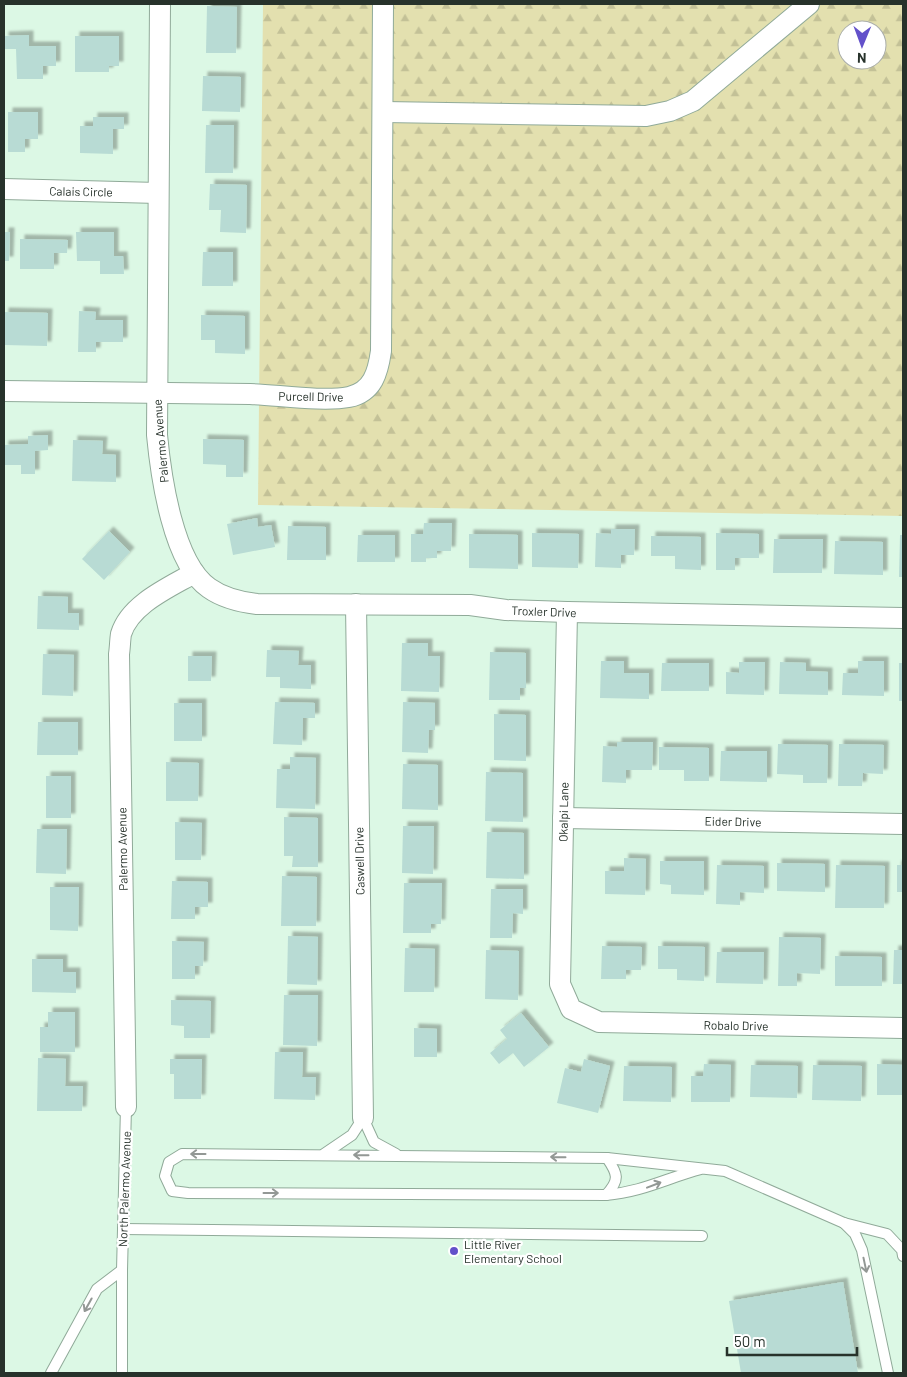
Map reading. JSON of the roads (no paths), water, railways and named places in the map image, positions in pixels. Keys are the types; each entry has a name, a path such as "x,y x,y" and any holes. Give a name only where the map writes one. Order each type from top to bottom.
{"street":[{"name":"Palermo Avenue","path":"126,1107 119,654 122,633 132,616 155,596 194,573 172,522 161,476 155,393 160,4"},
{"name":"Purcell Drive","path":"4,391 349,397 368,387 377,374 381,351 384,112 383,4"},
{"path":"384,112 646,116 670,110 693,101 809,4"},
{"name":"Calais Circle","path":"4,189 158,193"},
{"name":"Troxler Drive","path":"194,573 209,588 240,602 470,605 506,610 566,612 903,618"},
{"name":"Caswell Drive","path":"356,604 363,1118"},
{"name":"Okalpi Lane","path":"566,612 560,984 571,1009"},
{"name":"Eider Drive","path":"563,818 903,824"},
{"name":"Robalo Drive","path":"571,1009 598,1022 903,1028"}],"lane":[{"name":"North Palermo Avenue","path":"122,1373 122,1270 126,1107"},
{"path":"322,1155 352,1135 363,1118"},
{"path":"363,1118 374,1142 398,1156"},
{"path":"701,1169 678,1175 630,1193 606,1195 188,1193 172,1190 164,1176 169,1162 182,1154 607,1158 725,1171 844,1223 887,1234 902,1250 903,1256"},
{"path":"606,1195 615,1185 616,1171 607,1158"},
{"path":"844,1223 855,1234 862,1250 888,1373"},
{"path":"123,1229 702,1236"},
{"path":"51,1373 97,1289 122,1270"}],"place":[{"name":"Little River Elementary School","path":"454,1251"}]}
